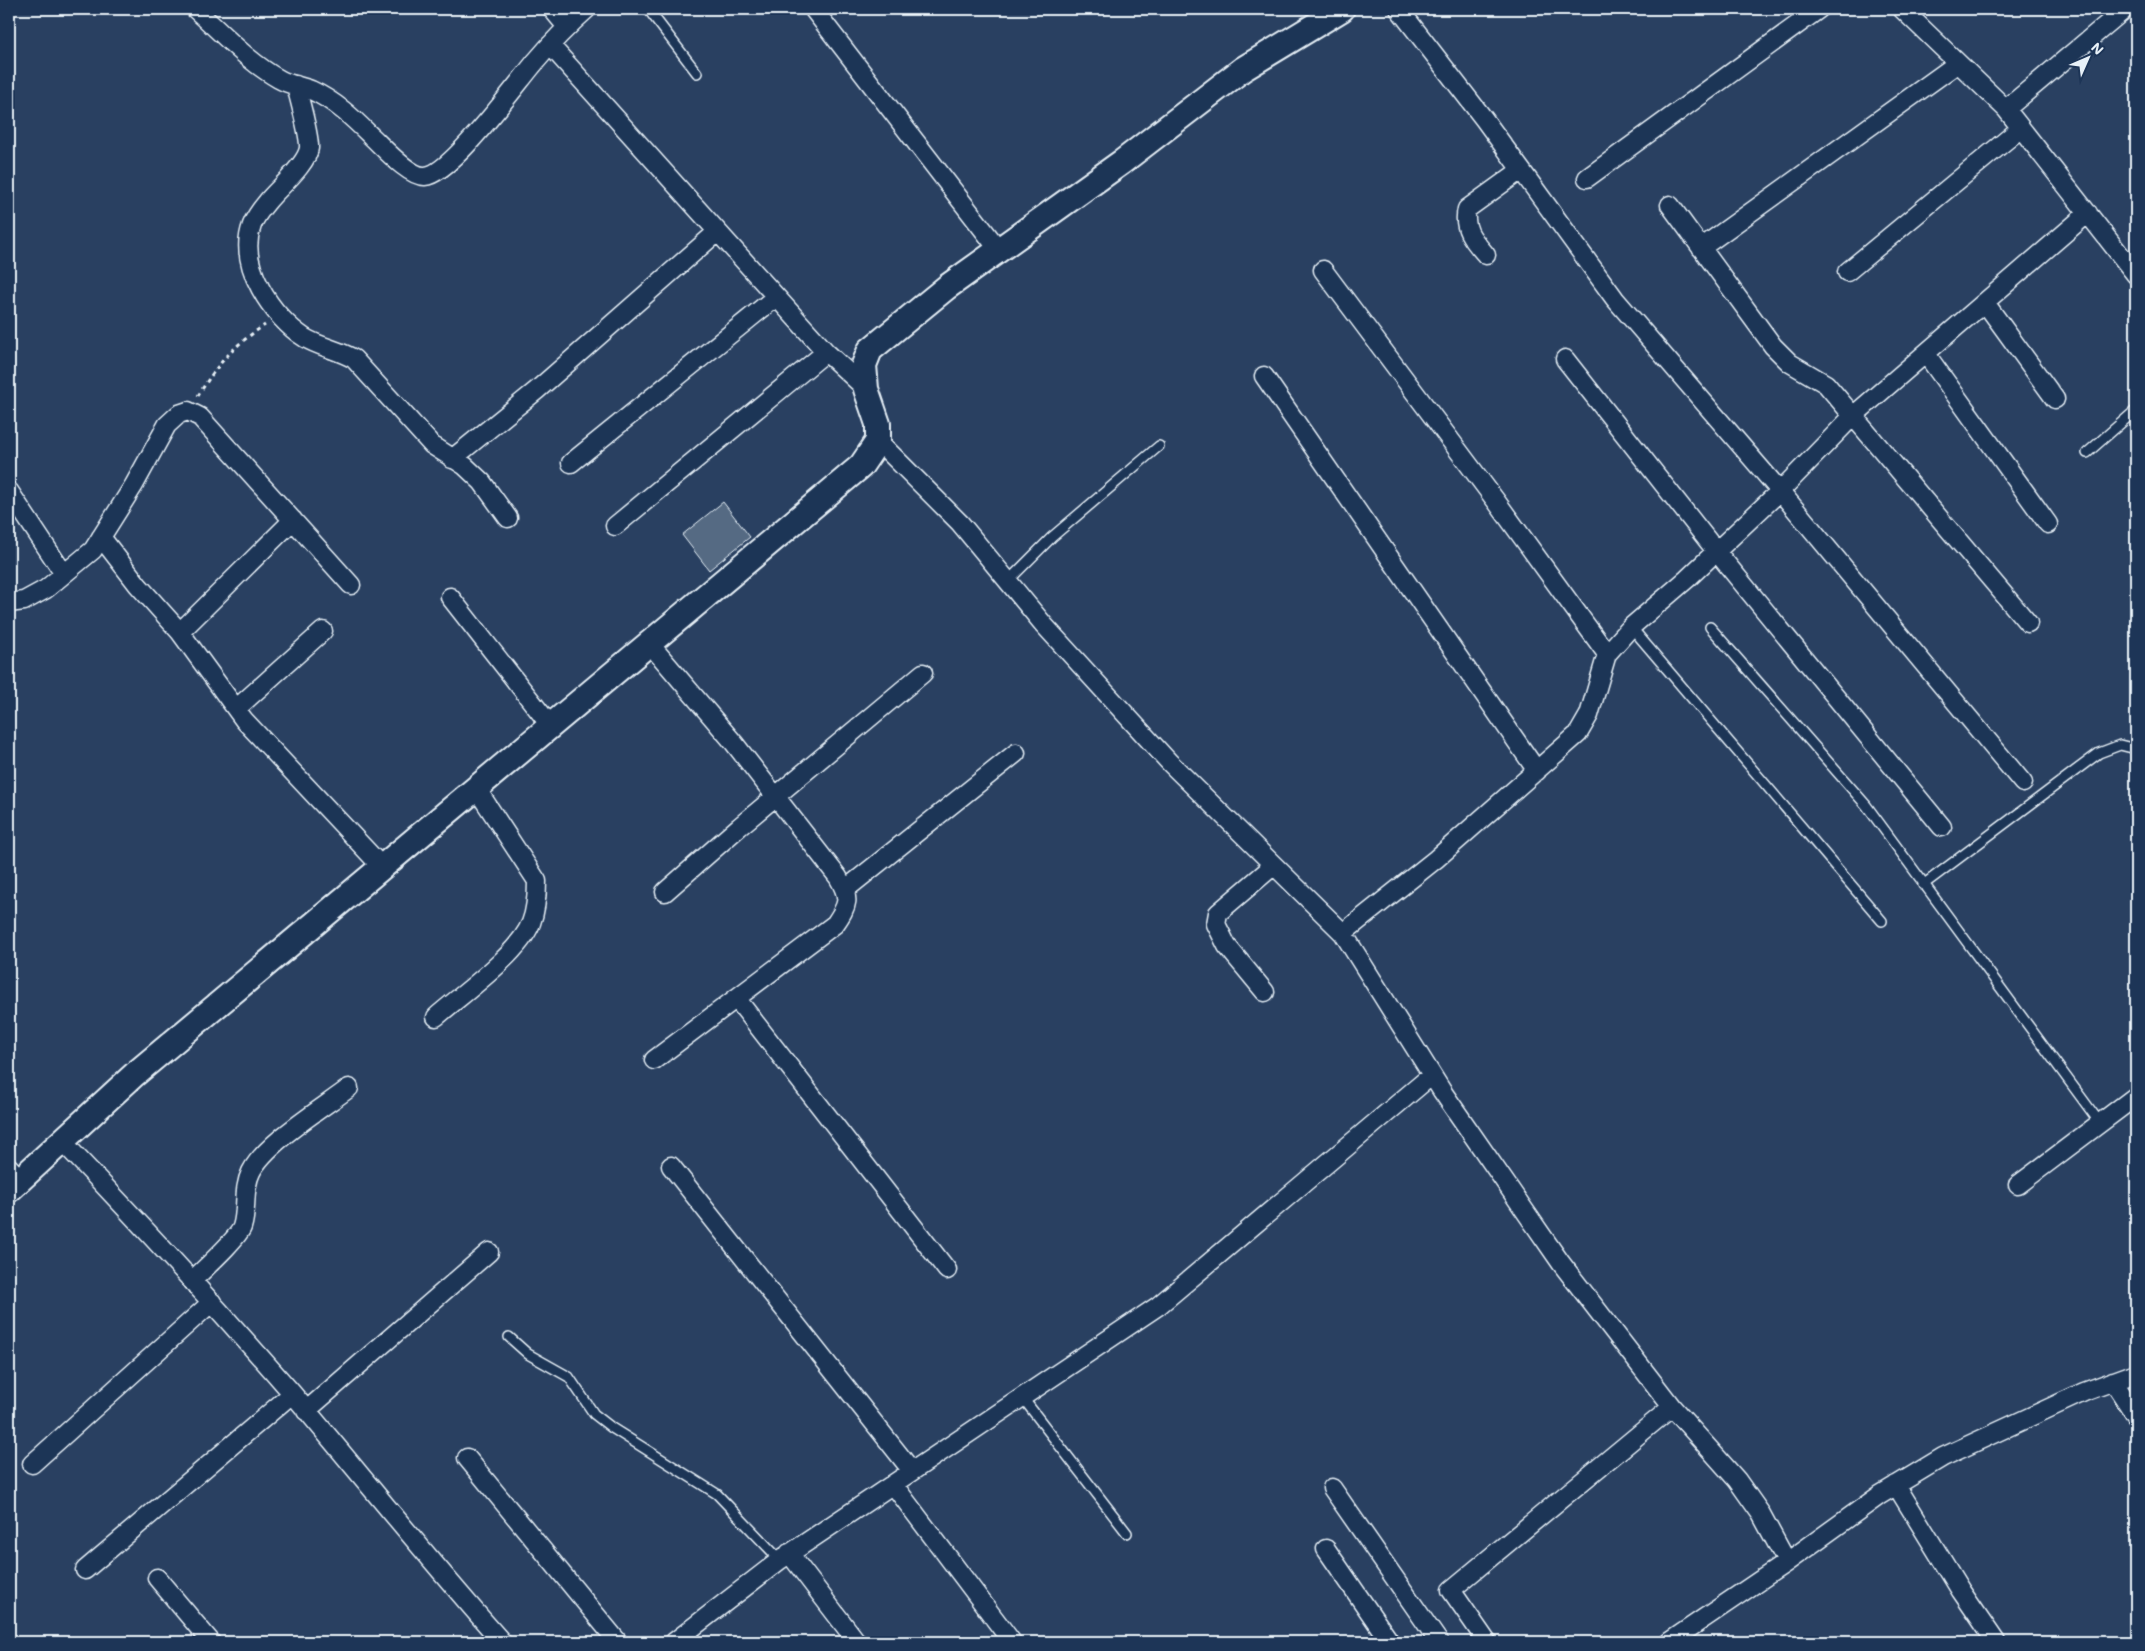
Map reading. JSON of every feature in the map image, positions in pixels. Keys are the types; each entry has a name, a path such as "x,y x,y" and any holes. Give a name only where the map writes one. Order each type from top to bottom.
{"main road":[{"path":"13,1179 62,1142 143,1068 861,466 878,441 878,424 866,389 864,365 870,350 947,287 1122,162 1243,69 1342,9"}],"street":[{"path":"195,9 280,80 333,101 398,162 415,174 425,176 442,170 483,127 550,45 587,9"},
{"path":"552,9 567,27"},
{"path":"1399,9 1522,170 1615,299 1780,492 2023,783"},
{"path":"1587,178 1819,9"},
{"path":"1902,9 2006,109 2136,275"},
{"path":"2006,109 2125,9"},
{"path":"814,10 998,250"},
{"path":"550,45 826,352 866,389"},
{"path":"1701,248 1958,63"},
{"path":"296,85 309,148 303,161 266,203 252,224 249,252 260,289 278,316 306,338 338,349 354,358 432,445 465,466 482,482 508,518"},
{"path":"1848,272 2021,128"},
{"path":"1486,255 1470,236 1464,219 1467,210 1522,170"},
{"path":"1670,205 1773,346 1790,363 1826,384 2028,623"},
{"path":"1343,933 1436,860 1578,734 1589,715 1607,654 1630,627 1780,492 1853,416 1986,304 2088,213"},
{"path":"452,459 537,390 717,232"},
{"path":"1323,270 1496,501 1607,654"},
{"path":"571,462 776,297"},
{"path":"1986,304 2055,398"},
{"path":"616,526 826,352"},
{"path":"1926,354 2048,524"},
{"path":"1564,360 1716,551 1942,827"},
{"path":"1264,376 1537,771"},
{"path":"9,603 24,601 46,589 93,550 134,485 167,425 179,414 188,412 200,417 351,585"},
{"path":"878,441 960,523 1044,624 1170,763 1343,933 1432,1075 1561,1263 1672,1407 1738,1480 1761,1514 1787,1562"},
{"path":"9,491 64,574"},
{"path":"180,632 293,520"},
{"path":"101,537 138,585 180,632 236,710 382,867"},
{"path":"450,597 550,725"},
{"path":"236,710 323,631"},
{"path":"649,643 776,797 846,889 847,905 834,924 654,1060"},
{"path":"665,892 924,673"},
{"path":"846,889 1016,753"},
{"path":"436,1018 514,949 531,923 537,897 538,881 476,788"},
{"path":"1265,992 1227,946 1216,924 1218,913 1273,866"},
{"path":"736,998 947,1270"},
{"path":"674,1642 785,1556 1158,1306 1432,1075"},
{"path":"193,1280 241,1229 245,1212 244,1191 252,1170 275,1144 349,1088"},
{"path":"2018,1185 2136,1096"},
{"path":"62,1142 193,1280 292,1394 431,1562 502,1642"},
{"path":"671,1166 912,1471"},
{"path":"306,1411 489,1252"},
{"path":"32,1464 212,1302"},
{"path":"1669,1642 1896,1485 1943,1457 2113,1381 2136,1373"},
{"path":"2113,1381 2136,1416"},
{"path":"85,1570 292,1394"},
{"path":"1487,1642 1451,1590 1672,1407"},
{"path":"467,1458 618,1642"},
{"path":"893,1484 1012,1642"},
{"path":"1896,1485 1961,1591 1996,1642"},
{"path":"1332,1488 1439,1642"},
{"path":"1326,1549 1390,1642"},
{"path":"785,1556 857,1642"},
{"path":"157,1578 211,1642"}],"lane":[{"path":"648,9 697,73"},
{"path":"2087,453 2136,410"},
{"path":"1008,581 1052,537 1159,446"},
{"path":"1630,627 1882,921"},
{"path":"1710,627 1866,806 2100,1123"},
{"path":"1923,884 2099,753 2120,745 2136,749"},
{"path":"509,1337 528,1354 569,1377 594,1414 612,1428 717,1494 785,1556"},
{"path":"1022,1397 1127,1533"}],"path":[{"path":"188,412 207,381 227,354 241,340 278,316"}],"building":[{"path":"723,502 750,537 709,570 682,535"}]}
